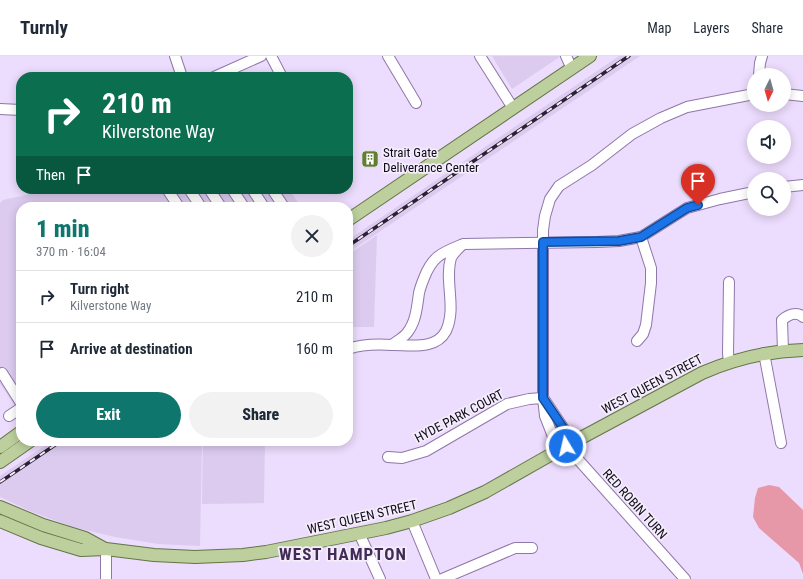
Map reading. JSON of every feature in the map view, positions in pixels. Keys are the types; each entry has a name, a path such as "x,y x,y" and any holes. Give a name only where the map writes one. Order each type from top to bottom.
{"main road":[{"path":"353,217 590,56"},
{"name":"WEST QUEEN STREET","path":"0,521 42,538 81,550 106,549 174,556 209,557 243,555 266,552 359,533 412,521 450,508 484,492 681,383 702,373 729,362 764,354 803,350"},
{"path":"0,446 16,435"},
{"path":"0,462 23,446"},
{"name":"WEST QUEEN STREET","path":"0,507 44,525 85,538 106,549"}],"street":[{"path":"175,56 180,72"},
{"path":"225,72 261,56"},
{"path":"271,56 279,72"},
{"path":"388,56 416,103"},
{"path":"480,56 513,108"},
{"path":"566,56 572,68"},
{"path":"760,68 762,56"},
{"path":"566,446 566,432 543,398 543,242 545,216 550,198 559,186 592,165 632,134 661,118 687,107 747,95"},
{"path":"791,95 803,96"},
{"path":"0,109 16,110"},
{"path":"791,186 803,184"},
{"path":"392,345 406,334 412,324 417,312 420,290 428,267 445,252 463,244 612,241 641,237 687,208 747,193"},
{"path":"637,341 643,334 646,325 652,283 651,268 641,237"},
{"path":"353,347 392,345 420,346 436,342 445,332 449,321 451,304 450,272 452,257 463,244"},
{"path":"729,282 729,362"},
{"path":"783,351 781,344 782,320 792,314 797,314 803,317"},
{"path":"764,354 781,442"},
{"path":"2,373 16,395"},
{"name":"HYDE PARK COURT","path":"388,458 402,458 426,450 507,404 529,399 543,398"},
{"path":"9,416 16,411"},
{"name":"RED ROBIN TURN","path":"566,446 685,579"},
{"path":"412,521 436,579"},
{"path":"359,533 380,579"},
{"path":"442,579 515,548 532,548"},
{"path":"106,549 106,579"}],"shaded area":[{"path":"492,56 561,56 512,89"},
{"path":"619,56 640,56 353,250 353,237"},
{"path":"30,194 292,194 298,202 16,202 16,408 0,384 0,203 3,200"},
{"path":"377,235 374,327 353,327 353,252"},
{"path":"45,446 202,446 200,546 158,544 115,537 73,527 32,512 0,497 0,476"},
{"path":"203,446 265,446 264,503 202,504"},
{"path":"769,485 779,487 803,510 803,574 799,563 759,528 753,517 755,498 758,488"}],"railway":[{"path":"353,243 629,56"},
{"path":"0,482 54,446"}],"place":[{"name":"Strait Gate Deliverance Center","path":"370,159"}],"district":[{"name":"WEST HAMPTON","path":"343,554"}],"route":[{"path":"566,446 566,432 543,398 543,242 619,241 641,237 687,208 698,205"}]}
